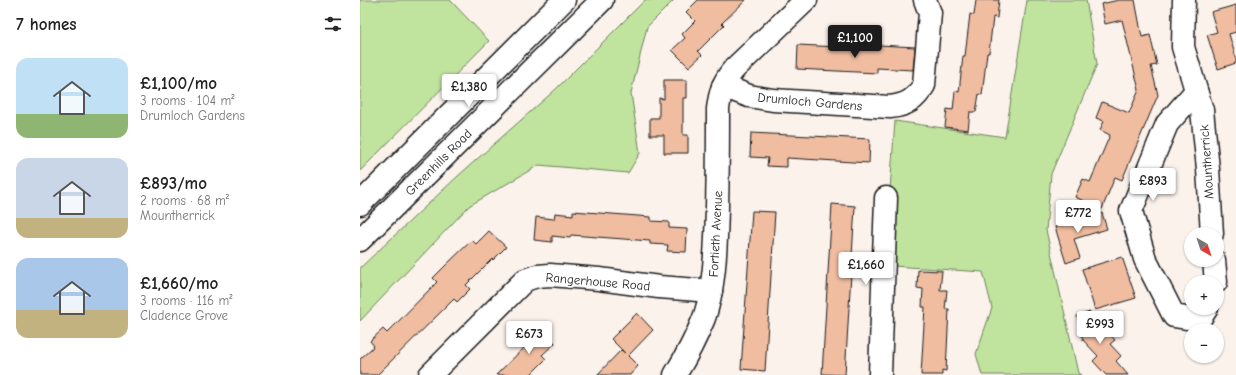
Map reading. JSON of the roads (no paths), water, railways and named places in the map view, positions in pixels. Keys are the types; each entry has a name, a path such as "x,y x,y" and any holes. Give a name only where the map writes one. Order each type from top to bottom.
{"street":[{"name":"Greenhills Road","path":"360,204 564,0"},
{"name":"Greenhills Road","path":"360,240 602,0"},
{"path":"723,86 728,76 735,68 806,0"},
{"name":"Drumloch Gardens","path":"723,86 749,96 773,100 890,107 903,105 919,94 924,85 930,13 925,0"},
{"name":"Mountherrick","path":"1184,0 1183,47 1202,110 1212,227"},
{"name":"Fortieth Avenue","path":"675,375 688,352 704,317 711,291 718,211 718,109 719,96 723,86"},
{"path":"1196,91 1167,124 1130,211 1145,259 1174,316 1199,320 1202,315"},
{"path":"880,375 886,198"},
{"name":"Rangerhouse Road","path":"430,375 525,280 537,276 550,274 659,287 711,291"}]}
